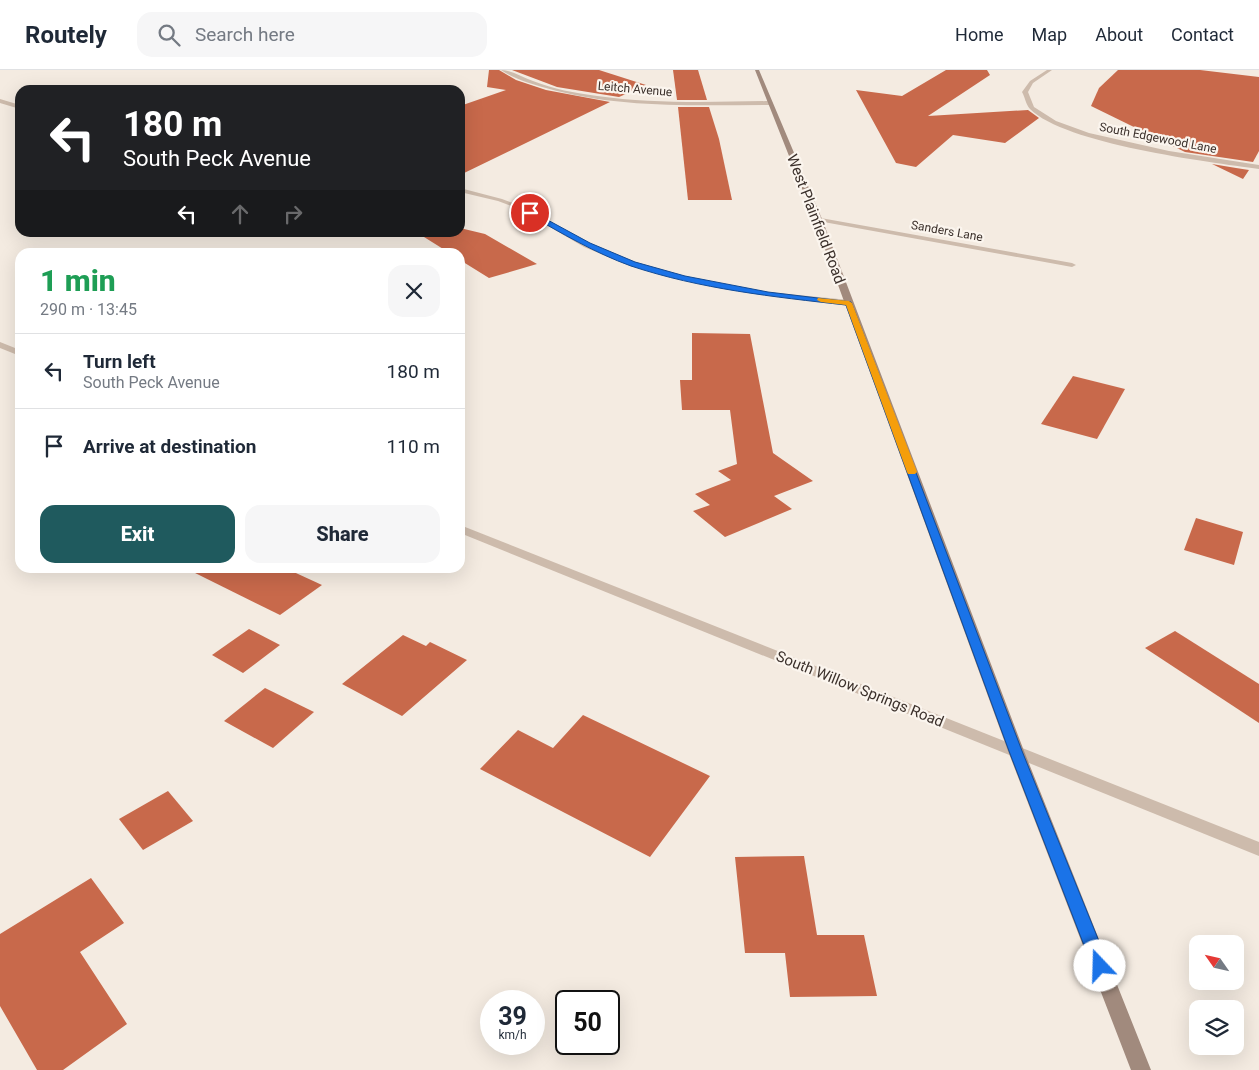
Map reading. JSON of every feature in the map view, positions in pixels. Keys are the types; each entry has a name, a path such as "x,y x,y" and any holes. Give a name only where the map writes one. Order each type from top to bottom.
{"main road":[{"name":"West Plainfield Road","path":"757,70 818,219 1016,751 1141,1070"}],"street":[{"name":"Leitch Avenue","path":"503,70 517,78 563,91 609,98 666,103 770,103"},
{"name":"South Edgewood Lane","path":"1050,70 1029,86 1025,91 1025,97 1038,114 1055,123 1110,141 1259,167"},
{"path":"0,101 15,106"},
{"path":"465,191 500,200 521,208 587,245 633,264 684,278 768,294 849,303"},
{"name":"Sanders Lane","path":"818,219 1072,265"},
{"path":"0,345 15,351"},
{"name":"South Willow Springs Road","path":"465,531 1259,849"}],"building":[{"path":"489,70 499,70 516,80 546,90 610,102 465,173 465,104 506,90 487,87"},
{"path":"512,70 599,70 646,85 619,97 557,87"},
{"path":"673,70 698,70 707,100 677,100"},
{"path":"946,70 987,70 990,75 928,116 1028,110 1039,118 1005,143 953,135 916,167 896,163 856,90 902,96"},
{"path":"1118,70 1200,70 1259,77 1259,151 1253,162 1185,152 1091,106 1099,88"},
{"path":"678,107 709,107 719,139 732,200 688,200"},
{"path":"1212,164 1236,168 1249,170 1243,179"},
{"path":"465,229 485,234 537,264 489,278 465,263 465,248 442,248 424,237 465,237"},
{"path":"692,333 750,334 773,453 813,481 774,496 792,509 725,537 693,511 710,505 695,494 731,480 718,471 737,464 730,410 682,410 680,380 692,380"},
{"path":"1073,376 1125,389 1097,439 1041,424"},
{"path":"1196,518 1243,532 1234,565 1184,550"},
{"path":"195,573 296,573 322,585 280,615"},
{"path":"249,629 280,645 243,673 212,655"},
{"path":"1175,631 1259,684 1259,723 1145,648"},
{"path":"403,635 426,646 430,642 467,660 402,716 342,684"},
{"path":"265,688 314,712 273,748 224,721"},
{"path":"583,715 710,776 650,857 480,769 518,730 553,748"},
{"path":"168,791 193,821 143,850 119,819"},
{"path":"804,856 817,935 864,935 877,996 790,997 785,953 745,953 735,857"},
{"path":"91,878 124,923 80,952 127,1024 63,1070 37,1070 0,1006 0,934"}],"slow traffic":[{"path":"821,300 849,303 912,472"}],"route":[{"path":"530,213 587,245 633,264 684,278 768,294 849,303 1016,751 1100,966"}]}
